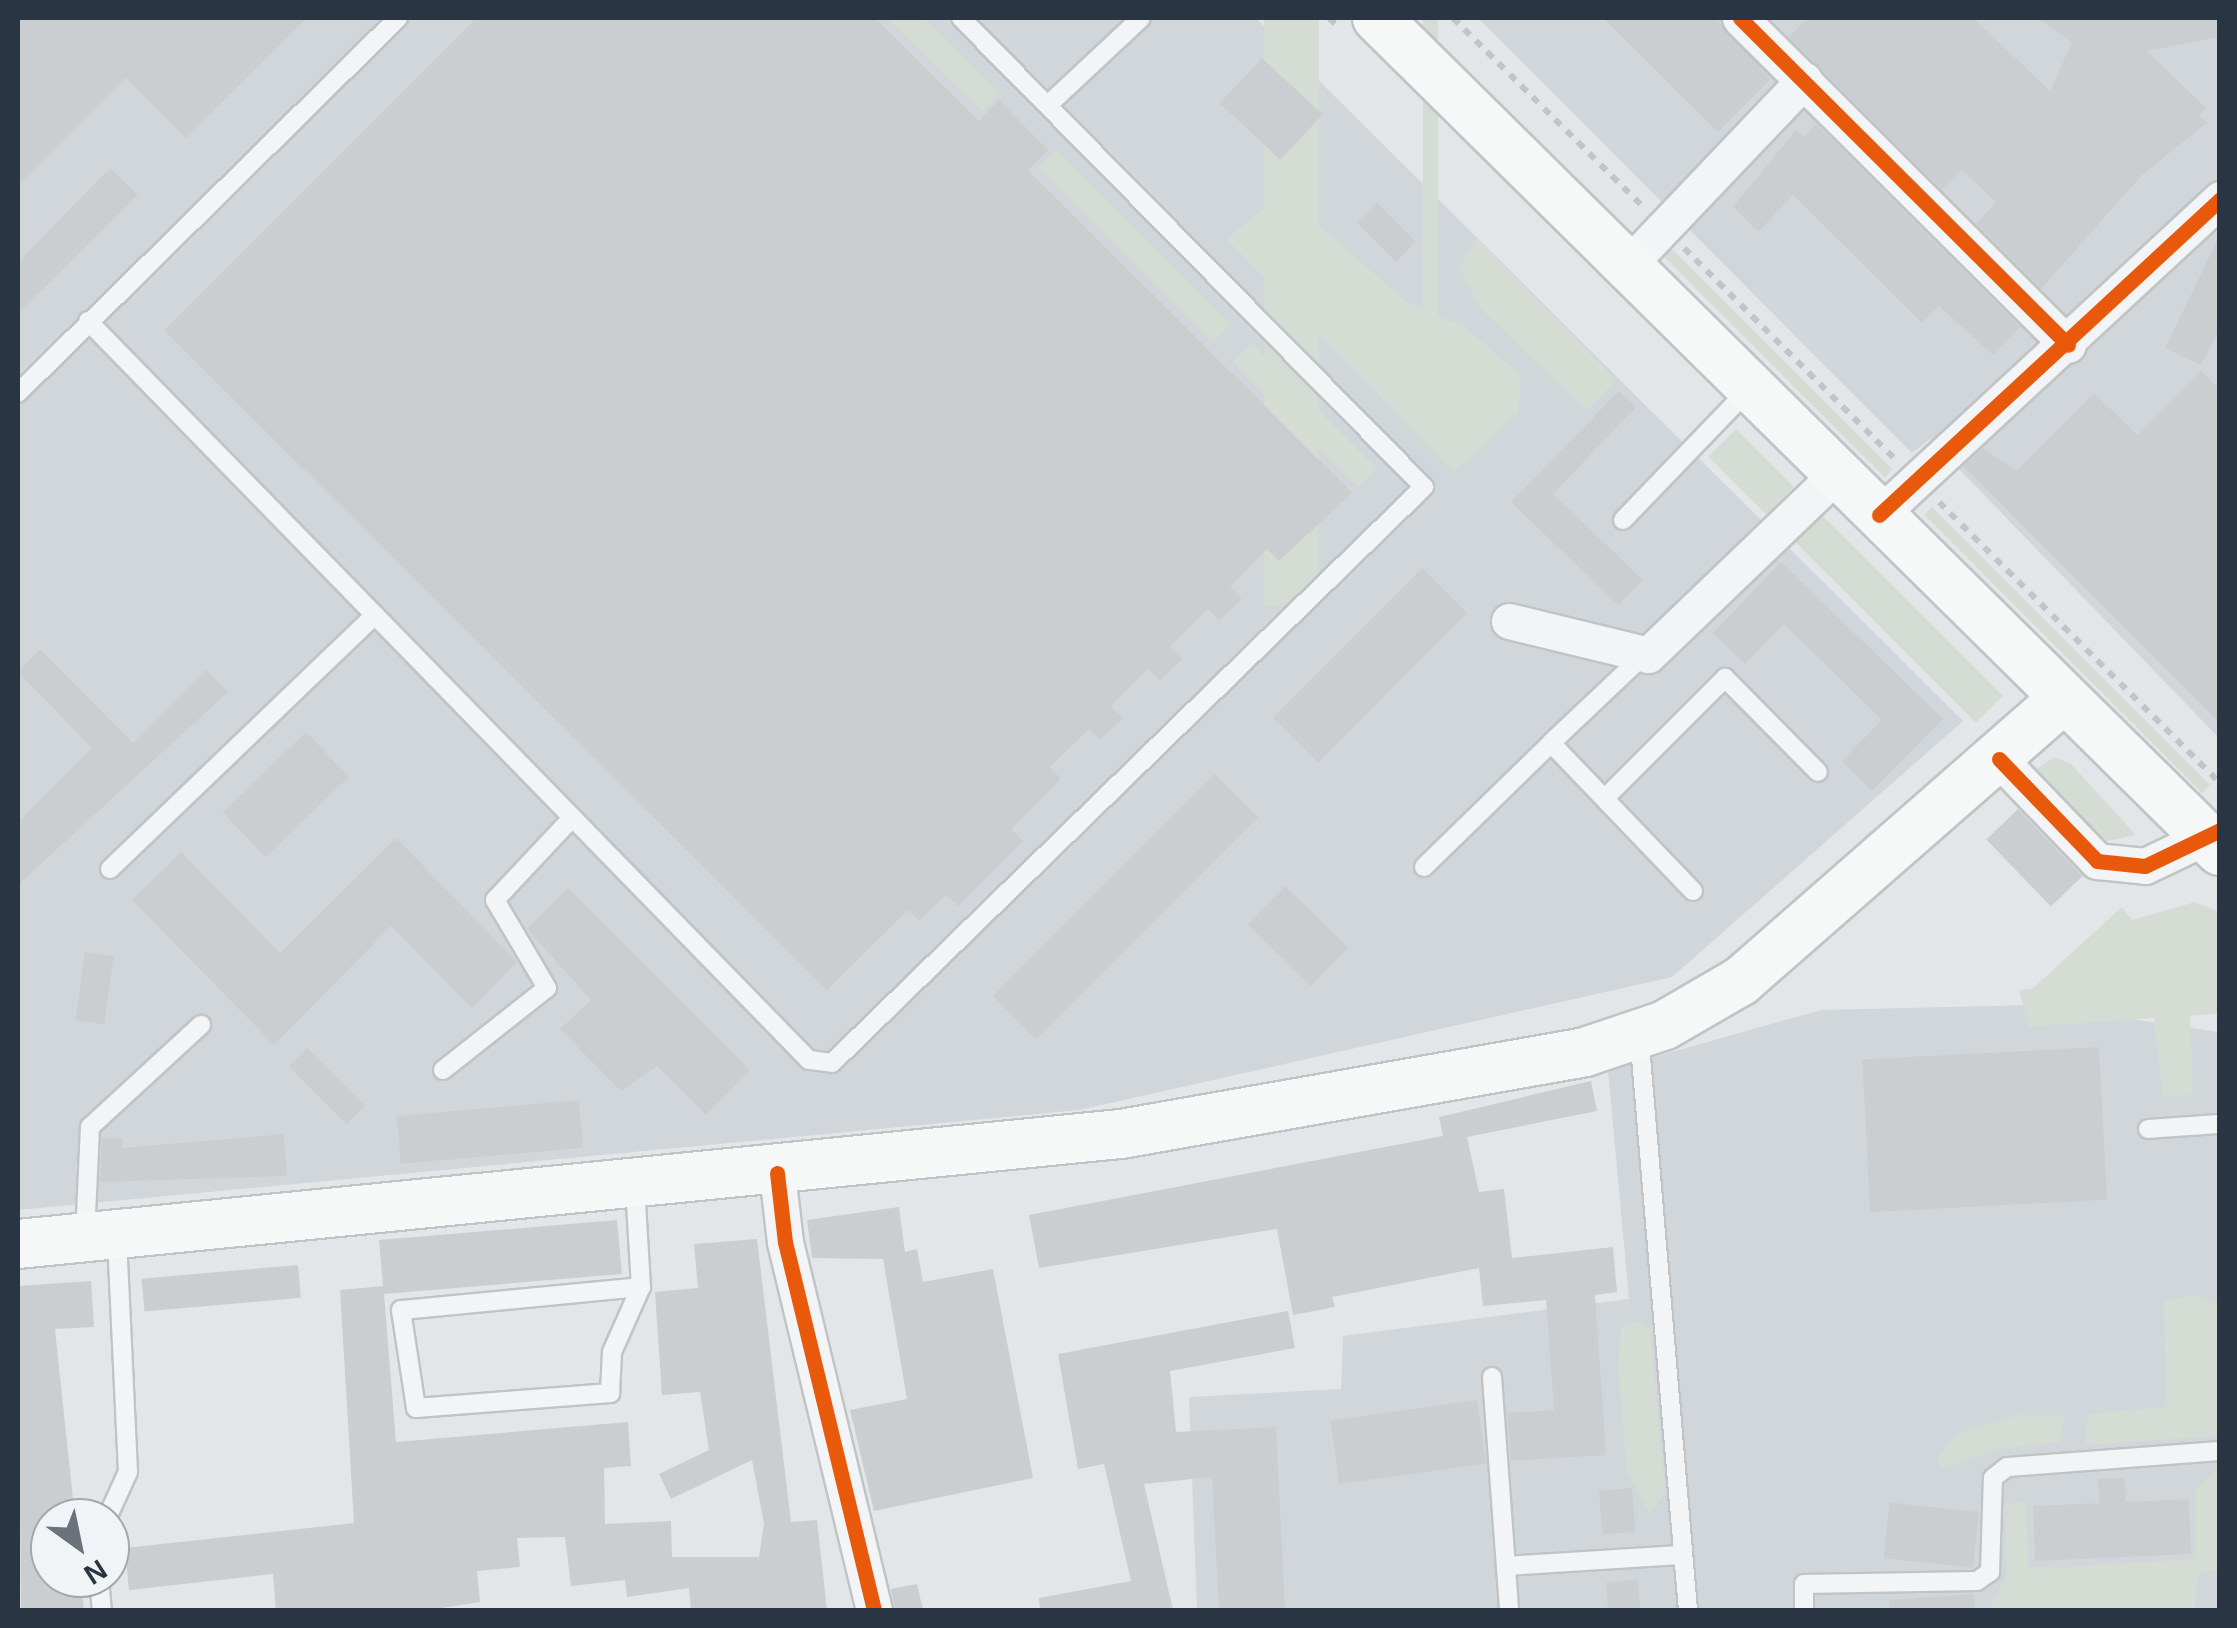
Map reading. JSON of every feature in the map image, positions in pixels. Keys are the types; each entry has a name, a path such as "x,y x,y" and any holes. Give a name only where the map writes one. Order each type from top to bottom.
{"main road":[{"path":"1381,19 2064,698 2216,840"},
{"path":"18,1244 777,1173 1140,1131 1585,1052 1639,1034 1741,982 2064,698"}],"street":[{"path":"1752,22 1804,80 2068,345"},
{"path":"1627,266 1804,80"},
{"path":"1879,515 2068,345 2220,198"},
{"path":"1510,621 1646,654 1837,474"},
{"path":"1999,759 2097,861 2146,866 2216,840"},
{"path":"777,1173 784,1242 874,1610"}],"lane":[{"path":"18,393 398,18"},
{"path":"88,320 809,1060 832,1063 1424,487 961,18"},
{"path":"1048,104 1141,18"},
{"path":"1623,520 1750,388"},
{"path":"110,869 374,615"},
{"path":"1424,867 1646,654"},
{"path":"1605,798 1725,678 1818,772"},
{"path":"1551,743 1693,891"},
{"path":"444,1070 547,988 495,900 572,818"},
{"path":"116,1498 128,1472 90,1127 201,1024"},
{"path":"1639,1034 1688,1610"},
{"path":"2148,1129 2220,1124"},
{"path":"635,1186 640,1287 612,1352 610,1393 416,1408 401,1310 640,1287"},
{"path":"1492,1377 1509,1610"},
{"path":"1804,1610 1804,1584 1977,1581 1990,1572 1992,1478 2007,1467 2220,1451"},
{"path":"1506,1566 1683,1555"}],"path":[{"path":"1453,18 1899,462"},
{"path":"1926,490 2220,782"}],"shaded area":[{"path":"18,18 1256,18 1963,721 1672,977 1079,1110 18,1210"},
{"path":"887,18 924,18 1000,93 982,111"},
{"path":"1264,18 1319,18 1319,606 1264,606"},
{"path":"1423,18 1438,18 1438,319 1423,319"},
{"path":"1478,18 2219,18 2219,738 1930,439 1912,453"},
{"path":"1056,150 1231,325 1213,342 1038,168"},
{"path":"1269,204 1311,218 1406,302 1463,326 1521,375 1518,412 1454,472 1227,239"},
{"path":"1476,238 1616,380 1587,410 1480,308 1460,268"},
{"path":"1672,249 1893,470 1885,477 1664,257"},
{"path":"1251,343 1377,469 1358,487 1233,361"},
{"path":"1736,429 1794,487 1766,515 1708,457"},
{"path":"1932,507 2210,785 2202,793 1924,515"},
{"path":"1821,514 2003,696 1976,723 1794,541"},
{"path":"2054,757 2071,764 2136,835 2103,842 2033,772"},
{"path":"2195,902 2219,912 2220,1013 2190,1016 2193,1095 2163,1096 2154,1018 2029,1027 2019,990 2032,989 2122,907 2132,920"},
{"path":"2036,1005 2219,1032 2219,1610 1197,1610 1189,1397 1341,1389 1343,1336 1629,1299 1608,1070 1821,1010"},
{"path":"2192,1295 2219,1304 2219,1436 2085,1445 2088,1414 2167,1407 2164,1301"},
{"path":"1637,1321 1650,1328 1665,1491 1650,1515 1627,1471 1618,1361 1622,1326"},
{"path":"2018,1415 2064,1417 2060,1442 2000,1449 1941,1469 1937,1457 1959,1433"},
{"path":"2219,1468 2219,1570 2199,1572 2194,1610 1989,1610 2007,1574 2005,1503 2025,1502 2029,1569 2196,1559 2195,1489"}],"building":[{"path":"18,18 307,18 186,138 126,78 18,186"},
{"path":"476,18 875,18 979,121 999,100 1048,150 1028,170 1352,493 1279,561 1267,549 1230,587 1242,599 1219,621 1208,609 1170,647 1182,659 1160,681 1148,669 1111,706 1123,718 1100,740 1089,729 1050,767 1061,779 1011,829 1023,841 958,906 946,895 919,921 908,910 827,990 164,330"},
{"path":"1603,18 1715,18 1771,79 1718,132"},
{"path":"1808,18 1973,18 2050,91 2072,42 2037,18 2220,18 2220,37 2147,51 2206,108 2199,116 2208,122 2142,175 2041,289 1976,224 1996,202 1962,170 1942,190 1789,37"},
{"path":"1262,58 1323,115 1280,160 1220,103"},
{"path":"1816,124 2020,327 1993,355 1939,306 1922,323 1793,195 1758,232 1733,207 1796,130 1804,137"},
{"path":"110,168 138,195 18,314 18,262"},
{"path":"1377,203 1416,242 1396,262 1357,223"},
{"path":"2220,235 2220,328 2201,365 2165,348"},
{"path":"2201,371 2220,390 2220,723 1963,466 1983,448 2016,471 2094,393 2137,435"},
{"path":"1619,391 1636,407 1553,494 1643,580 1618,605 1511,502"},
{"path":"1781,562 1943,719 1872,791 1842,761 1882,720 1784,624 1745,664 1713,633"},
{"path":"1422,568 1467,613 1318,762 1273,717"},
{"path":"40,649 133,743 206,670 228,692 18,885 18,822 92,748 18,672"},
{"path":"306,732 349,777 266,857 223,813"},
{"path":"1215,774 1258,817 1036,1039 993,996"},
{"path":"2018,809 2083,876 2051,906 1986,840"},
{"path":"396,838 517,962 472,1008 391,926 274,1045 132,900 181,852 280,953"},
{"path":"1285,886 1348,947 1311,986 1247,925"},
{"path":"568,888 750,1070 706,1115 657,1066 621,1091 560,1029 591,1000 527,929"},
{"path":"85,952 114,956 104,1024 75,1020"},
{"path":"2099,1047 2107,1200 1870,1212 1862,1059"},
{"path":"307,1048 365,1106 347,1124 289,1066"},
{"path":"1591,1081 1597,1111 1467,1137 1479,1192 1504,1189 1512,1258 1613,1247 1617,1292 1595,1295 1606,1455 1511,1461 1507,1413 1554,1410 1546,1300 1483,1306 1479,1268 1332,1297 1335,1307 1293,1315 1277,1229 1039,1268 1029,1215 1443,1136 1439,1117"},
{"path":"579,1100 583,1148 401,1164 397,1116"},
{"path":"284,1134 287,1176 100,1182 102,1138 122,1138 122,1148"},
{"path":"899,1207 905,1252 917,1249 923,1282 993,1269 1033,1478 874,1511 850,1410 907,1399 883,1259 812,1258 807,1220"},
{"path":"617,1220 622,1274 384,1294 396,1442 628,1422 631,1466 604,1468 605,1524 671,1521 672,1557 759,1557 764,1524 752,1460 671,1499 659,1474 709,1450 700,1392 662,1395 655,1292 698,1288 694,1244 757,1239 791,1522 817,1520 827,1610 691,1610 689,1588 627,1597 625,1580 571,1586 565,1537 517,1538 520,1567 477,1571 480,1602 428,1610 276,1610 273,1574 130,1590 130,1547 354,1523 340,1290 383,1286 379,1240"},
{"path":"298,1265 301,1298 144,1312 142,1279"},
{"path":"91,1281 94,1327 55,1329 73,1498 30,1498 30,1598 83,1598 84,1610 21,1610 18,1286"},
{"path":"1288,1311 1295,1348 1170,1371 1176,1432 1276,1427 1285,1610 1219,1610 1212,1477 1144,1484 1173,1610 1040,1610 1039,1598 1131,1581 1104,1464 1078,1469 1058,1354"},
{"path":"1477,1400 1486,1463 1339,1484 1330,1421"},
{"path":"2125,1478 2126,1502 2189,1499 2191,1554 2035,1561 2033,1506 2099,1503 2098,1479"},
{"path":"1632,1488 1635,1532 1602,1534 1599,1490"},
{"path":"1889,1503 1979,1512 1973,1568 1884,1558"},
{"path":"1638,1580 1640,1610 1608,1610 1606,1582"},
{"path":"917,1584 923,1610 895,1610 891,1589"},
{"path":"1974,1594 1975,1610 1890,1610 1889,1600"}],"cycle path":[{"path":"1740,18 2068,345"},
{"path":"1879,515 2220,199"},
{"path":"1999,759 2097,861 2145,866 2220,830"},
{"path":"777,1173 785,1242 874,1610"}]}
